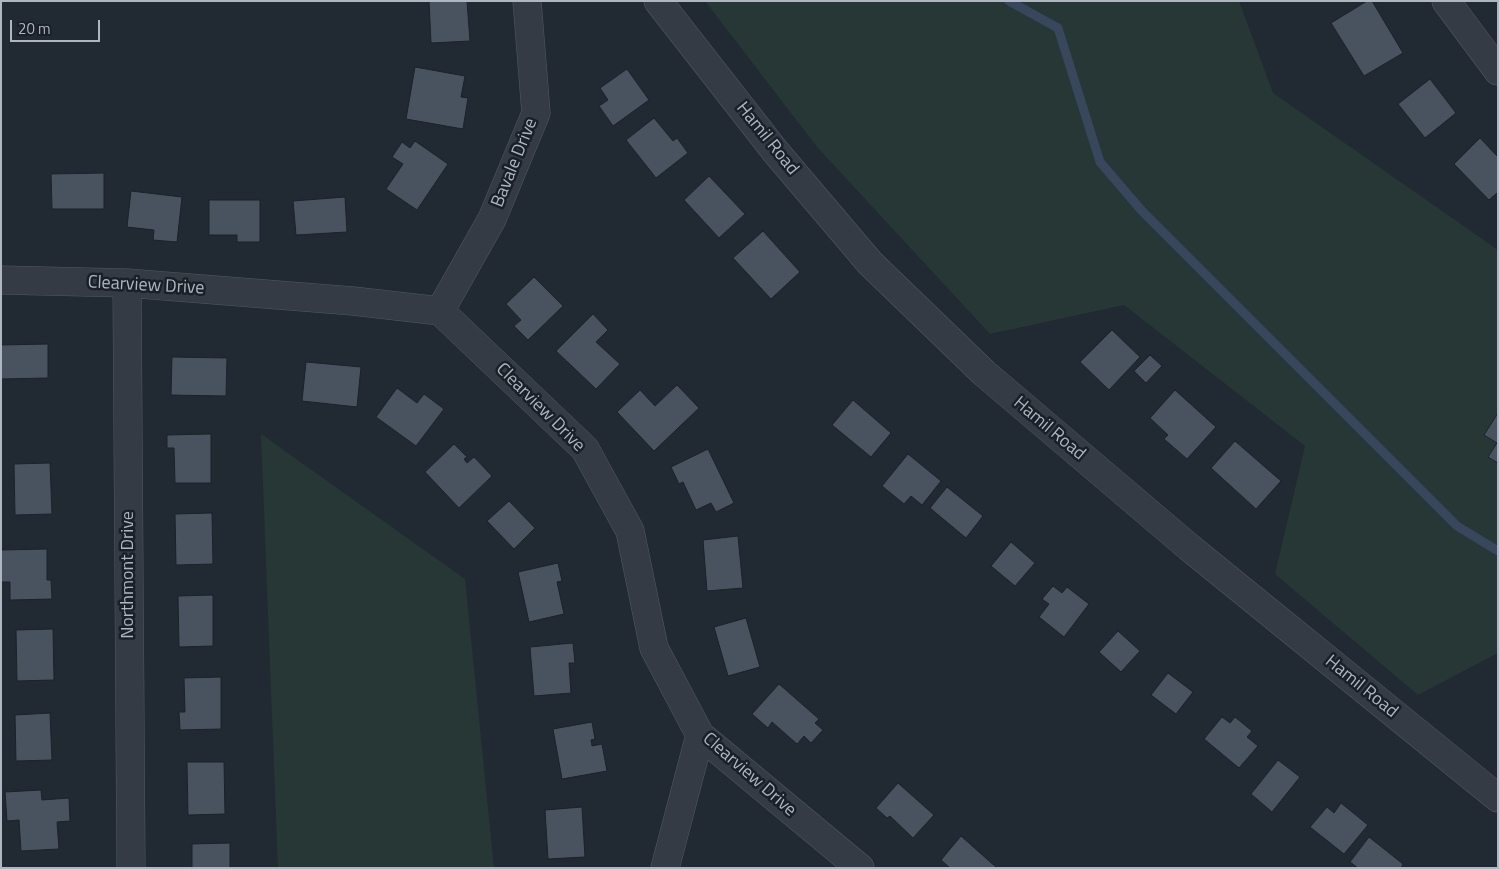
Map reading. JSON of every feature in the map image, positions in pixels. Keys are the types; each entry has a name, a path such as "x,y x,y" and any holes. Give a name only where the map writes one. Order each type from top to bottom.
{"street":[{"name":"Bavale Drive","path":"440,311 492,219 536,113 527,1"},
{"name":"Hamil Road","path":"658,1 775,151 870,264 984,373 1190,548 1498,798"},
{"path":"1446,1 1498,71"},
{"name":"Clearview Drive","path":"1,280 128,283 353,301 440,311 585,449 630,531 654,648 700,734 860,868"},
{"name":"Northmont Drive","path":"128,283 131,868"},
{"path":"665,868 700,734"}],"shaded area":[{"path":"705,1 1239,1 1273,93 1498,250 1498,653 1418,695 1275,574 1305,446 1124,305 990,334 817,147"},
{"path":"261,434 465,579 494,868 278,868"}],"building":[{"path":"429,1 467,1 470,41 431,43"},
{"path":"1367,1 1372,1 1403,53 1364,76 1331,23"},
{"path":"415,67 465,76 461,97 468,98 463,129 406,119"},
{"path":"627,69 649,100 613,126 599,106 608,100 600,88"},
{"path":"1430,79 1456,113 1425,138 1398,104"},
{"path":"654,118 673,141 677,138 688,153 656,178 626,140"},
{"path":"1480,138 1498,157 1498,192 1489,200 1454,164"},
{"path":"415,141 448,164 417,210 386,189 403,164 392,157 402,142 410,148"},
{"path":"104,173 104,209 52,209 51,174"},
{"path":"709,176 745,214 719,238 684,200"},
{"path":"131,191 182,197 177,242 153,240 154,230 127,227"},
{"path":"345,197 347,232 296,235 293,201"},
{"path":"209,200 260,200 260,242 237,242 237,235 209,235"},
{"path":"763,231 800,272 771,299 733,258"},
{"path":"534,277 563,306 528,340 514,326 521,320 506,304"},
{"path":"593,314 608,330 596,342 620,364 596,389 556,351"},
{"path":"1112,330 1140,357 1109,390 1080,362"},
{"path":"48,344 48,378 1,379 1,345"},
{"path":"1150,355 1162,366 1146,383 1134,371"},
{"path":"172,357 227,358 226,396 171,395"},
{"path":"306,362 361,367 357,407 302,401"},
{"path":"677,385 699,408 654,451 617,412 640,390 655,406"},
{"path":"397,388 417,403 424,394 444,409 416,446 376,417"},
{"path":"1175,390 1216,427 1187,459 1164,439 1168,435 1150,418"},
{"path":"853,400 891,433 871,457 832,425"},
{"path":"1498,413 1498,463 1488,457 1497,443 1484,435"},
{"path":"211,434 211,483 175,483 174,448 167,448 167,435"},
{"path":"1235,441 1281,481 1256,509 1211,468"},
{"path":"454,444 467,457 464,459 467,463 474,457 492,476 459,508 425,472"},
{"path":"708,449 734,503 716,512 711,503 696,510 683,482 679,484 671,467"},
{"path":"908,454 941,481 922,505 911,496 904,504 882,486"},
{"path":"50,463 52,514 15,515 14,464"},
{"path":"947,487 983,516 966,538 930,508"},
{"path":"509,501 535,528 514,549 487,521"},
{"path":"212,513 213,564 176,565 175,514"},
{"path":"738,536 743,588 707,591 703,540"},
{"path":"1011,542 1035,563 1015,586 991,566"},
{"path":"47,549 47,580 51,580 52,599 10,600 10,582 1,582 1,550"},
{"path":"558,563 562,581 557,582 564,614 529,622 518,572"},
{"path":"1053,586 1062,593 1067,587 1089,604 1064,637 1039,617 1049,604 1042,599"},
{"path":"213,595 213,646 179,647 178,596"},
{"path":"746,618 760,667 728,676 714,627"},
{"path":"53,629 54,680 17,681 16,630"},
{"path":"1118,631 1140,651 1121,672 1099,652"},
{"path":"573,643 575,663 569,663 571,693 534,696 530,647"},
{"path":"1168,673 1193,692 1176,714 1151,695"},
{"path":"221,677 221,729 180,730 179,712 185,712 184,678"},
{"path":"779,684 819,719 815,723 823,730 811,743 804,736 797,744 772,722 768,728 752,714"},
{"path":"50,713 52,760 16,761 15,715"},
{"path":"1222,717 1230,723 1235,717 1252,731 1247,737 1258,746 1239,768 1204,739"},
{"path":"592,722 595,739 591,740 592,746 602,744 607,771 562,779 553,729"},
{"path":"1278,760 1300,777 1272,812 1251,794"},
{"path":"187,762 224,762 225,814 188,815"},
{"path":"898,783 934,815 913,838 890,816 887,818 876,808"},
{"path":"41,790 42,800 69,798 70,821 57,822 59,849 21,851 19,820 7,821 5,792"},
{"path":"1341,803 1368,825 1344,854 1310,827 1327,807 1334,813"},
{"path":"582,807 585,857 548,859 545,810"},
{"path":"961,836 997,868 950,868 941,860"},
{"path":"1369,837 1403,864 1401,868 1358,868 1350,862"},
{"path":"230,843 230,868 192,868 192,844"}],"waterway":[{"path":"1009,1 1058,28 1100,162 1142,211 1457,526 1498,551"}]}
